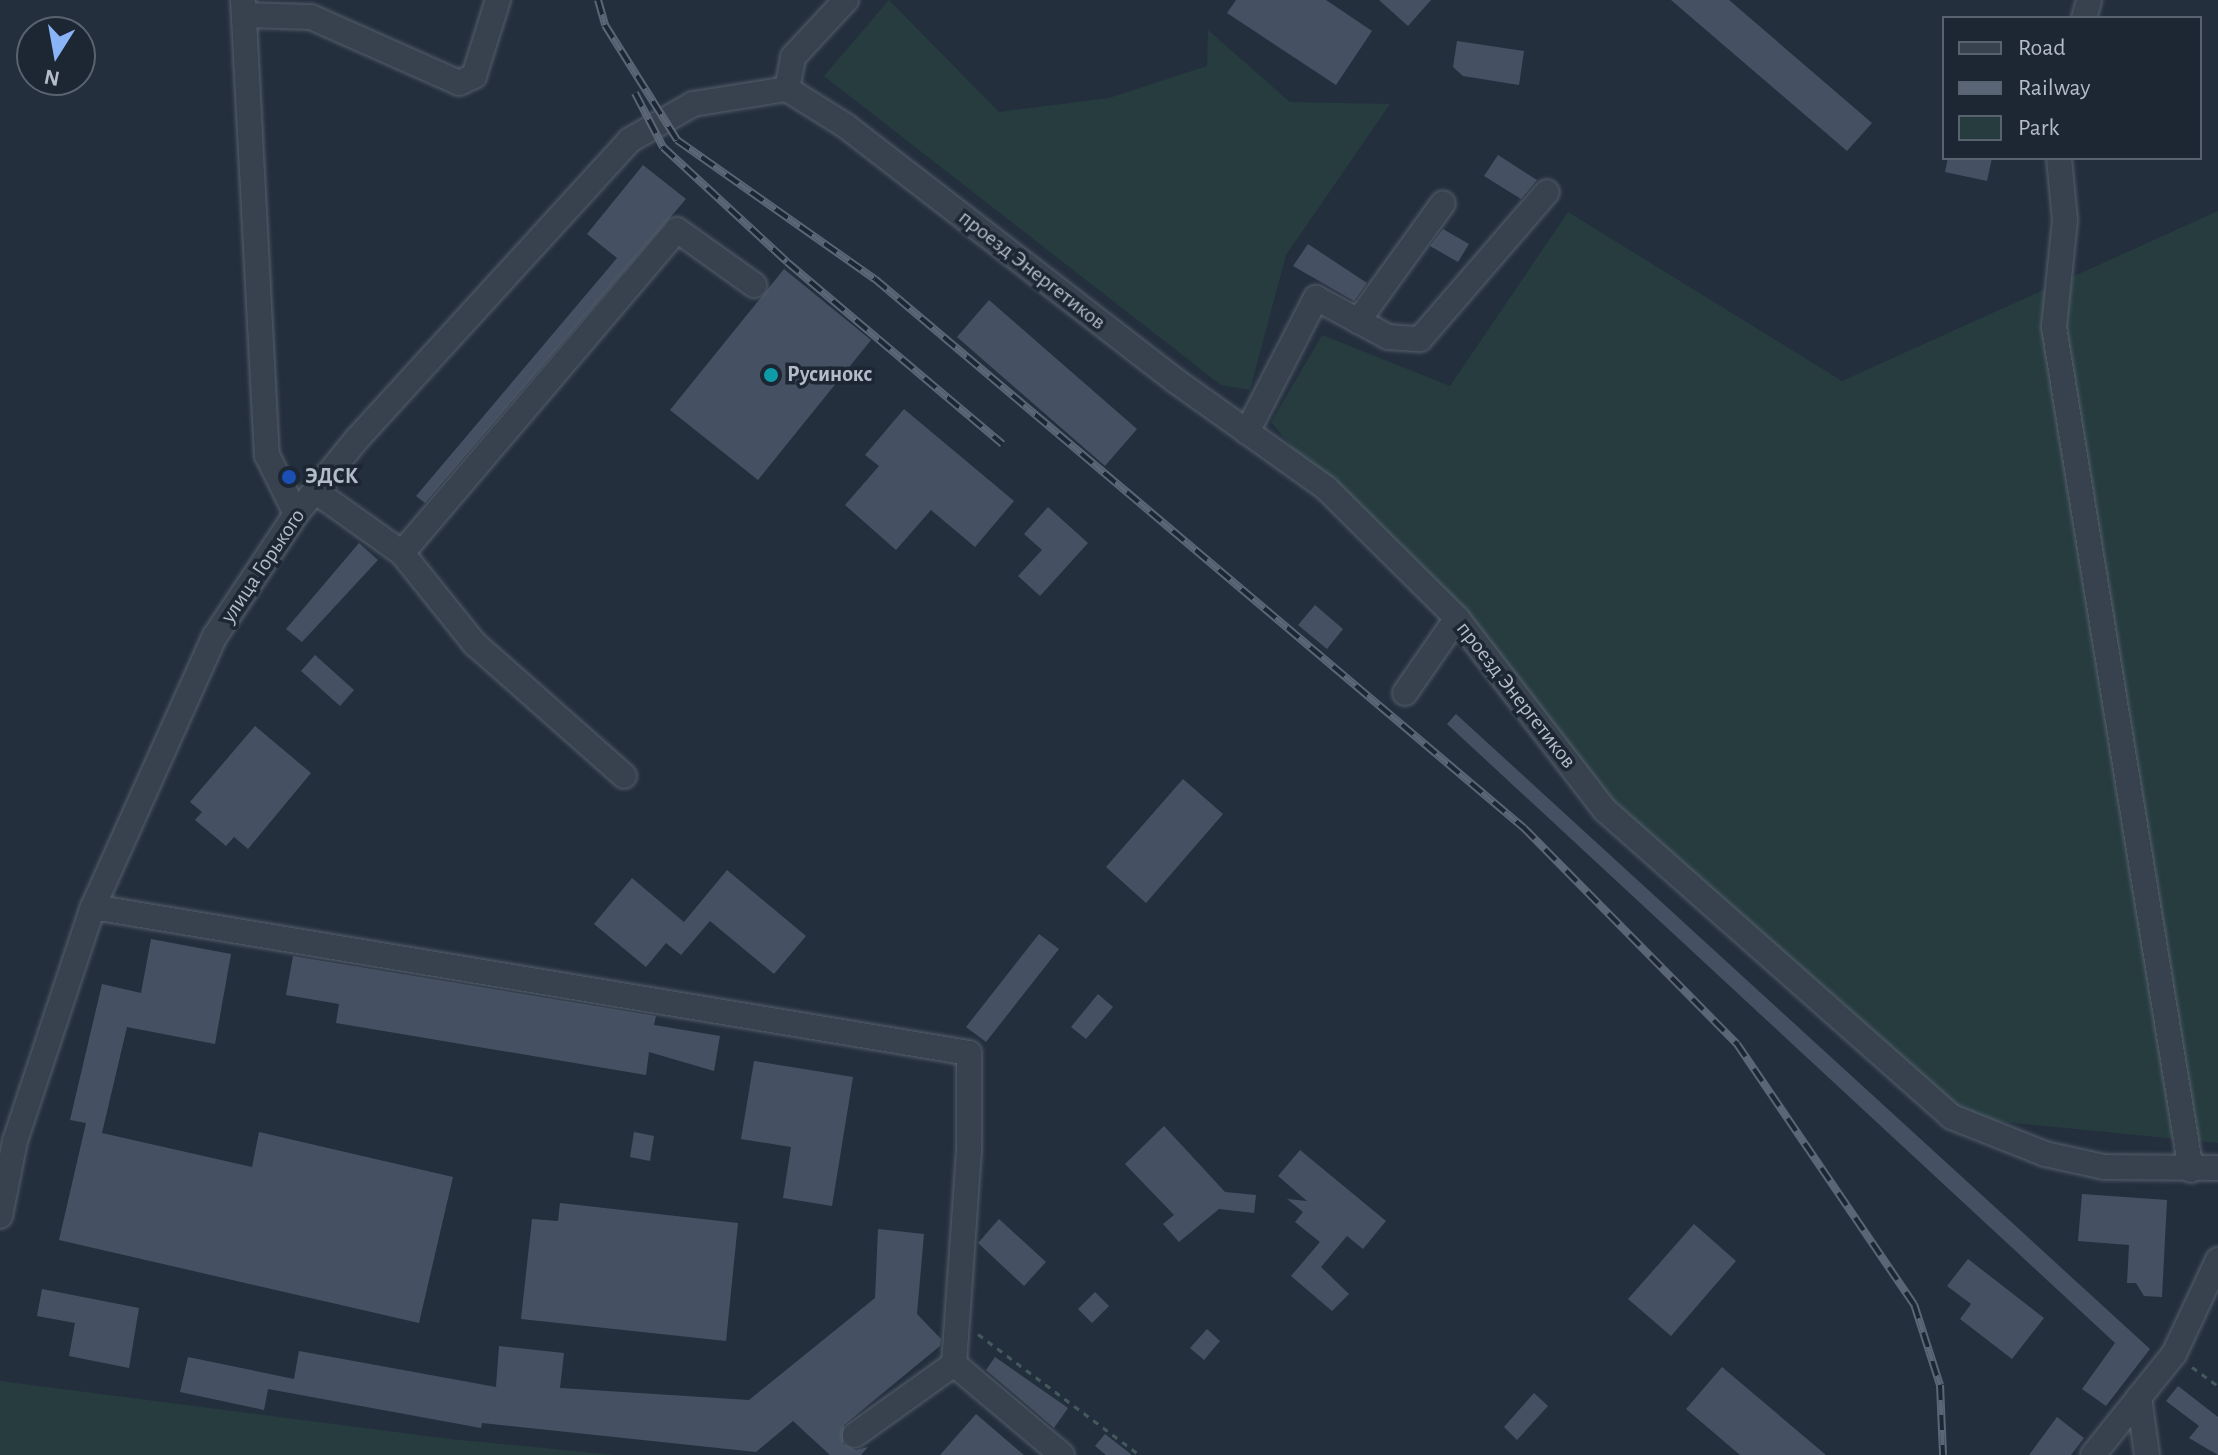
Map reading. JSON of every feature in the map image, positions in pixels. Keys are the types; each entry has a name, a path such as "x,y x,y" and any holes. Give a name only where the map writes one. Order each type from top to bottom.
{"street":[{"path":"296,514 267,455 244,8 311,17 459,83 474,76 498,0"},
{"path":"787,89 793,57 846,0"},
{"name":"проезд Энергетиков","path":"787,89 846,126 1247,432 1326,488 1457,618 1605,810 1952,1117 2045,1154 2089,1164 2191,1170 2218,1168"},
{"name":"улица Горького","path":"0,1216 15,1141 93,907 215,636 296,514 630,140 693,104 787,89"},
{"path":"2059,160 2065,220 2054,327 2191,1170"},
{"path":"1247,432 1316,298 1388,337 1420,339 1547,192"},
{"path":"1358,321 1443,203"},
{"path":"402,553 677,230 754,285"},
{"path":"315,491 402,553 475,644 624,776"},
{"path":"1405,693 1457,618"},
{"path":"93,907 969,1053 969,1150 954,1364 855,1435"},
{"path":"2093,1455 2174,1354 2218,1260"},
{"path":"954,1364 1062,1455"},
{"path":"2139,1397 2147,1455"}],"path":[{"path":"958,1320 1140,1455"},
{"path":"2174,1354 2218,1386"}],"green space":[{"path":"889,0 999,112 1109,98 1207,66 1208,30 1290,102 1390,104 1286,255 1250,390 1221,385 824,76"},
{"path":"2218,211 2218,1143 1952,1117 1605,810 1457,618 1326,488 1271,422 1322,335 1450,386 1568,212 1842,381"},
{"path":"0,1381 450,1439 615,1455 0,1455"}],"building":[{"path":"1236,0 1326,0 1372,31 1336,85 1227,13"},
{"path":"1379,0 1431,0 1408,26"},
{"path":"1671,0 1729,0 1872,123 1847,151"},
{"path":"1457,41 1524,51 1519,85 1463,76 1453,67"},
{"path":"1498,155 1537,180 1521,199 1484,176"},
{"path":"1948,160 1992,160 1987,181 1945,172"},
{"path":"643,165 686,199 425,503 416,496 617,258 587,234"},
{"path":"1443,229 1469,244 1458,262 1430,246"},
{"path":"1308,244 1367,283 1354,301 1293,266"},
{"name":"Русинокс","path":"784,269 871,340 758,480 670,410"},
{"path":"989,300 1137,429 1105,466 957,337"},
{"path":"904,409 1014,501 975,547 931,510 896,550 845,505 879,466 865,455"},
{"path":"1048,507 1088,543 1040,596 1018,576 1042,550 1024,534"},
{"path":"359,543 378,560 302,642 286,629"},
{"path":"1315,605 1343,629 1327,649 1298,625"},
{"path":"315,655 354,690 340,706 301,671"},
{"path":"1456,714 2150,1349 2106,1406 2082,1389 2115,1343 1447,724"},
{"path":"255,726 311,773 248,849 234,837 226,846 195,820 202,812 190,802"},
{"path":"1183,779 1223,814 1146,903 1106,867"},
{"path":"727,870 806,936 774,974 710,921 681,955 666,943 646,967 594,924 632,878 684,922"},
{"path":"1039,934 1059,949 986,1042 966,1027"},
{"path":"151,939 231,954 215,1044 127,1027 102,1133 252,1167 259,1132 453,1177 419,1323 59,1240 86,1123 70,1120 102,984 141,993"},
{"path":"293,956 656,1016 654,1025 720,1036 714,1071 649,1052 646,1075 336,1023 339,1004 286,995"},
{"path":"1098,994 1113,1007 1086,1039 1071,1027"},
{"path":"754,1061 853,1077 832,1206 783,1198 791,1147 741,1139"},
{"path":"1164,1126 1225,1192 1256,1195 1254,1213 1219,1209 1179,1242 1163,1224 1174,1215 1125,1164"},
{"path":"634,1132 654,1136 650,1161 630,1157"},
{"path":"1300,1150 1386,1221 1363,1249 1347,1236 1321,1267 1349,1294 1332,1311 1291,1276 1320,1242 1295,1222 1303,1212 1287,1199 1307,1201 1278,1176"},
{"path":"2082,1194 2167,1200 2162,1297 2144,1296 2136,1283 2127,1283 2129,1245 2078,1241"},
{"path":"560,1203 738,1223 726,1341 521,1319 532,1219 558,1221"},
{"path":"999,1219 1046,1262 1024,1286 978,1243"},
{"path":"1694,1224 1736,1261 1671,1336 1628,1299"},
{"path":"878,1229 924,1234 917,1314 941,1339 940,1346 844,1425 843,1444 856,1450 868,1447 861,1455 830,1455 793,1421 756,1452 482,1423 481,1428 268,1389 264,1410 180,1392 188,1357 294,1379 299,1351 496,1387 499,1346 564,1353 560,1388 749,1400 875,1298"},
{"path":"1968,1259 2044,1318 2012,1359 1960,1319 1971,1304 1947,1286"},
{"path":"42,1289 139,1308 129,1368 69,1356 75,1323 37,1316"},
{"path":"1095,1292 1109,1306 1092,1323 1078,1309"},
{"path":"1207,1329 1220,1341 1204,1360 1190,1348"},
{"path":"995,1357 1068,1408 1054,1428 986,1370"},
{"path":"1722,1367 1826,1455 1740,1455 1686,1409"},
{"path":"2178,1386 2218,1417 2218,1455 2189,1438 2199,1426 2166,1401"},
{"path":"1534,1393 1548,1406 1517,1440 1504,1427"},
{"path":"976,1414 1024,1455 940,1455"},
{"path":"2057,1417 2084,1438 2071,1455 2029,1455"},
{"path":"1105,1434 1132,1455 1106,1455 1095,1446"}],"railway":[{"path":"598,0 605,25 677,140 875,279 1524,828 1737,1044 1914,1304 1940,1385 1943,1455"},
{"path":"635,93 663,147 787,262 1002,444"}],"place":[{"name":"Русинокс","path":"771,375"},
{"name":"ЭДСК","path":"289,477"}]}
